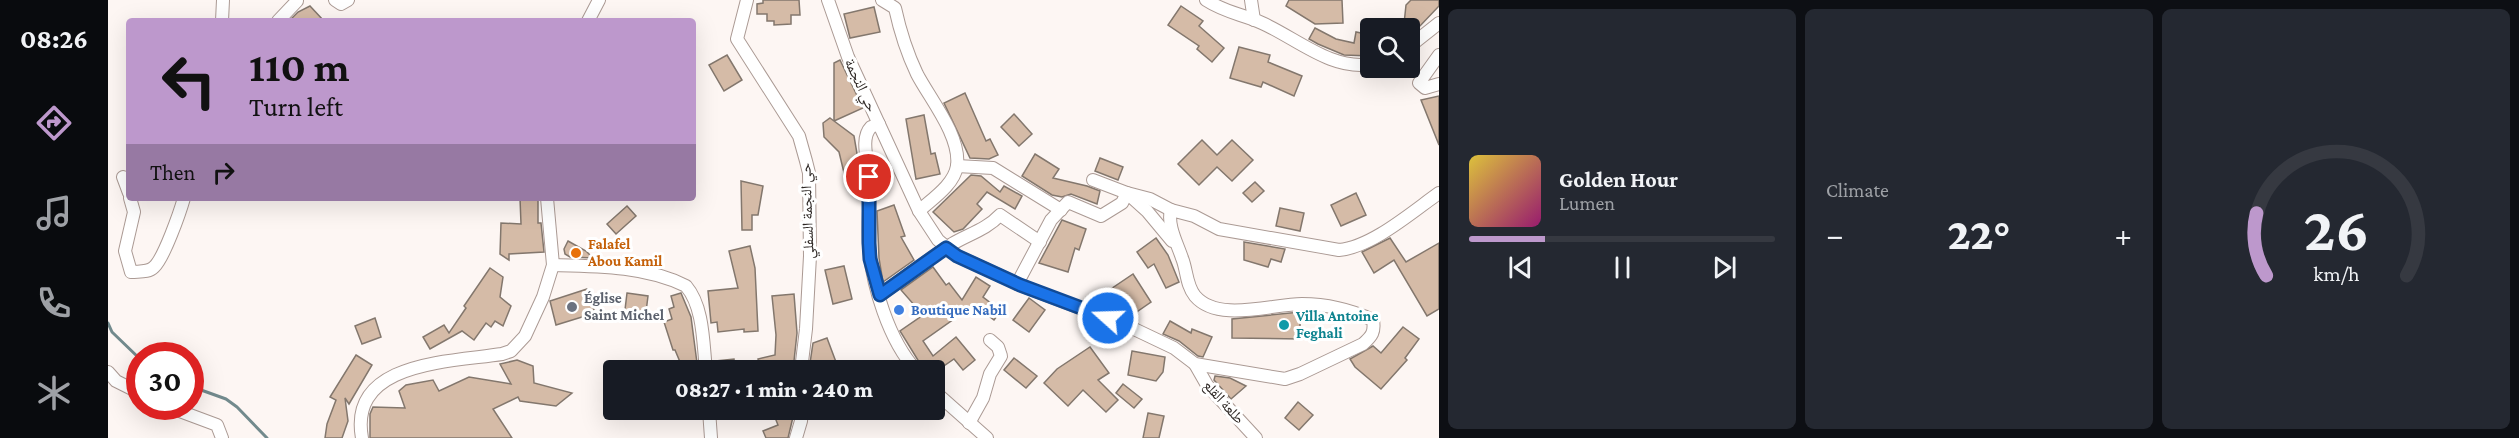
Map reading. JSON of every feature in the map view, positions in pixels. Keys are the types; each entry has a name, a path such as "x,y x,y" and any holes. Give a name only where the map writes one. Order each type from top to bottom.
{"street":[{"path":"222,18 223,0"},
{"path":"335,0 341,4 348,0"},
{"path":"590,18 599,0"},
{"name":"حي النجمة السفلي","path":"747,0 737,39 799,136 808,173 810,256 802,360"},
{"name":"حي النجمة","path":"828,0 848,57 879,124 868,130 866,141 870,259 891,332 908,360"},
{"path":"882,0 896,8 900,29 916,72 938,107 954,145 957,166 947,185 919,211"},
{"path":"1206,0 1224,11 1254,20 1339,61 1360,64"},
{"path":"1251,0 1254,20"},
{"path":"281,18 297,1"},
{"path":"1420,38 1439,23"},
{"path":"1439,55 1419,83 1425,88 1439,84"},
{"path":"879,124 919,211 931,231 946,248 957,256 1017,284 1132,328 1174,348 1195,364 1285,378 1300,374 1363,344 1370,338 1374,328 1373,320 1356,312 1303,304 1228,310 1206,304 1196,298 1169,222 1171,210"},
{"path":"957,166 993,168 1061,210"},
{"path":"123,177 126,185"},
{"path":"1093,180 1150,199 1171,210 1194,216 1219,229 1339,250 1356,247 1369,241 1439,194"},
{"path":"1017,284 1051,220 1068,202 1101,216 1122,202 1127,193"},
{"path":"1127,193 1147,211 1180,252"},
{"path":"131,201 134,212 125,251 131,272 154,268 176,223 182,201"},
{"path":"362,438 362,411 367,398 375,387 395,374 502,354 518,346 534,320 553,265 547,201"},
{"path":"880,295 946,248 990,225 1000,215 1040,242"},
{"path":"553,265 597,266 637,271 686,286 696,304 703,335 705,360"},
{"path":"969,423 983,398 990,374 1001,356 998,346 990,340"},
{"name":"طلعة القلع","path":"1195,364 1207,385 1256,438"},
{"path":"108,372 116,381 126,386"},
{"path":"945,401 987,438"},
{"path":"204,420 218,425 222,438"},
{"path":"710,420 711,438"},
{"path":"796,438 801,420"}],"building":[{"path":"763,0 799,0 800,15 791,15 791,24 774,25 774,21 767,21 767,14 757,14 757,4 763,3"},
{"path":"1289,0 1342,0 1343,23 1315,24 1286,6"},
{"path":"1411,0 1439,0 1439,6 1420,26 1420,18 1405,18 1406,5"},
{"path":"310,6 321,18 292,18"},
{"path":"1181,6 1203,21 1199,26 1224,48 1212,62 1197,49 1199,46 1168,25"},
{"path":"874,7 880,32 850,38 844,14"},
{"path":"1315,28 1336,39 1354,43 1356,32 1360,33 1360,56 1344,55 1309,39"},
{"path":"1239,47 1270,55 1268,62 1302,76 1294,96 1263,82 1261,87 1230,78"},
{"path":"727,55 742,80 724,91 709,65"},
{"path":"840,60 863,108 834,121 834,63"},
{"path":"965,93 986,141 990,139 998,155 989,159 970,158 944,103"},
{"path":"1439,96 1439,145 1421,100"},
{"path":"1014,114 1032,134 1019,146 1001,127"},
{"path":"924,115 931,154 935,153 940,174 916,179 906,119"},
{"path":"830,118 854,136 861,177 846,181 839,152 824,137 823,123"},
{"path":"1202,140 1217,155 1232,140 1253,160 1232,181 1217,167 1199,185 1178,164"},
{"path":"1035,154 1059,169 1053,178 1100,191 1097,204 1071,194 1062,197 1052,195 1022,176"},
{"path":"1100,158 1123,167 1118,180 1095,171"},
{"path":"971,175 981,176 1000,192 1004,186 1022,196 1015,209 987,192 977,204 982,209 963,229 954,232 933,212"},
{"path":"741,181 763,186 758,215 752,215 752,230 742,230"},
{"path":"1255,182 1264,191 1252,202 1243,193"},
{"path":"1356,193 1366,215 1341,226 1331,205"},
{"path":"520,201 538,201 538,223 541,223 544,252 509,254 509,260 500,254 501,223 521,224"},
{"path":"894,205 905,236 901,237 914,260 883,282 879,258 877,211"},
{"path":"627,206 636,216 616,234 607,224"},
{"path":"1280,208 1304,213 1300,231 1276,226"},
{"path":"1062,220 1086,229 1079,250 1075,248 1068,272 1039,263"},
{"path":"1156,238 1168,255 1179,282 1166,288 1154,264 1148,268 1137,252"},
{"path":"1390,238 1406,262 1439,243 1439,309 1427,316 1394,260 1374,273 1362,252"},
{"name":"Falafel Abou Kamil","path":"568,241 586,251 593,258 570,257 565,254 564,249"},
{"path":"1244,242 1285,249 1281,262 1271,259 1268,267 1244,260"},
{"path":"750,246 755,268 758,331 744,332 744,329 718,332 717,322 711,323 708,291 738,288 729,251"},
{"path":"844,266 852,299 833,304 825,270"},
{"path":"933,267 946,285 949,283 962,300 976,277 990,286 983,297 1001,311 994,320 974,305 923,341 933,356 956,337 975,360 963,370 954,359 945,365 945,360 918,360 900,331 923,315 901,290"},
{"path":"490,268 503,277 500,297 511,306 503,326 495,321 491,327 486,323 474,340 462,331 430,349 423,337 444,325 449,333"},
{"path":"1133,274 1151,302 1128,318 1098,306 1111,303 1105,293"},
{"name":"Église Saint Michel","path":"587,289 595,313 556,325 550,301"},
{"path":"627,293 648,296 645,320 624,318"},
{"path":"681,293 691,317 697,360 679,360 673,350 664,322 672,319 669,309 674,307 671,296"},
{"path":"794,294 797,333 794,360 758,360 775,355 776,335 772,296"},
{"path":"1029,298 1045,310 1029,332 1013,320"},
{"path":"1300,312 1300,339 1232,338 1232,319"},
{"path":"375,318 381,337 362,344 355,326"},
{"path":"1170,321 1191,333 1192,329 1212,337 1203,357 1198,356 1179,341 1163,334"},
{"path":"1403,327 1419,339 1405,358 1407,360 1381,389 1355,367 1350,359 1373,346 1381,353"},
{"path":"827,338 835,360 810,360 813,343"},
{"path":"1090,347 1109,373 1098,380 1118,400 1106,412 1083,390 1068,406 1044,383 1057,369"},
{"path":"1132,351 1165,357 1163,372 1156,381 1128,375"},
{"path":"356,355 372,365 349,404 345,398 348,421 342,438 325,438 327,424 336,400 330,397"},
{"path":"1014,358 1037,376 1026,388 1004,370"},
{"path":"517,360 533,366 534,383 572,393 556,406 520,401 518,397 493,409 512,438 370,438 370,414 373,407 405,408 399,391 406,385 433,380 439,391 469,377 511,384 500,364"},
{"path":"1215,376 1230,378 1246,386 1231,399 1214,380"},
{"path":"1123,384 1142,399 1134,408 1116,393"},
{"path":"1298,402 1313,415 1299,430 1285,418"},
{"path":"1148,413 1164,416 1159,438 1143,438"},
{"path":"776,420 792,420 788,438 766,438 763,431 778,425"}],"waterway":[{"path":"108,323 112,332 126,346"},
{"path":"204,391 226,399 237,407 267,438"}],"place":[{"name":"Falafel Abou Kamil","path":"576,253"},
{"name":"Église Saint Michel","path":"572,307"},
{"name":"Boutique Nabil","path":"899,310"},
{"name":"Villa Antoine Feghali","path":"1284,325"}],"route":[{"path":"869,177 870,259 880,295 946,248 957,256 1020,285 1108,318"}]}
